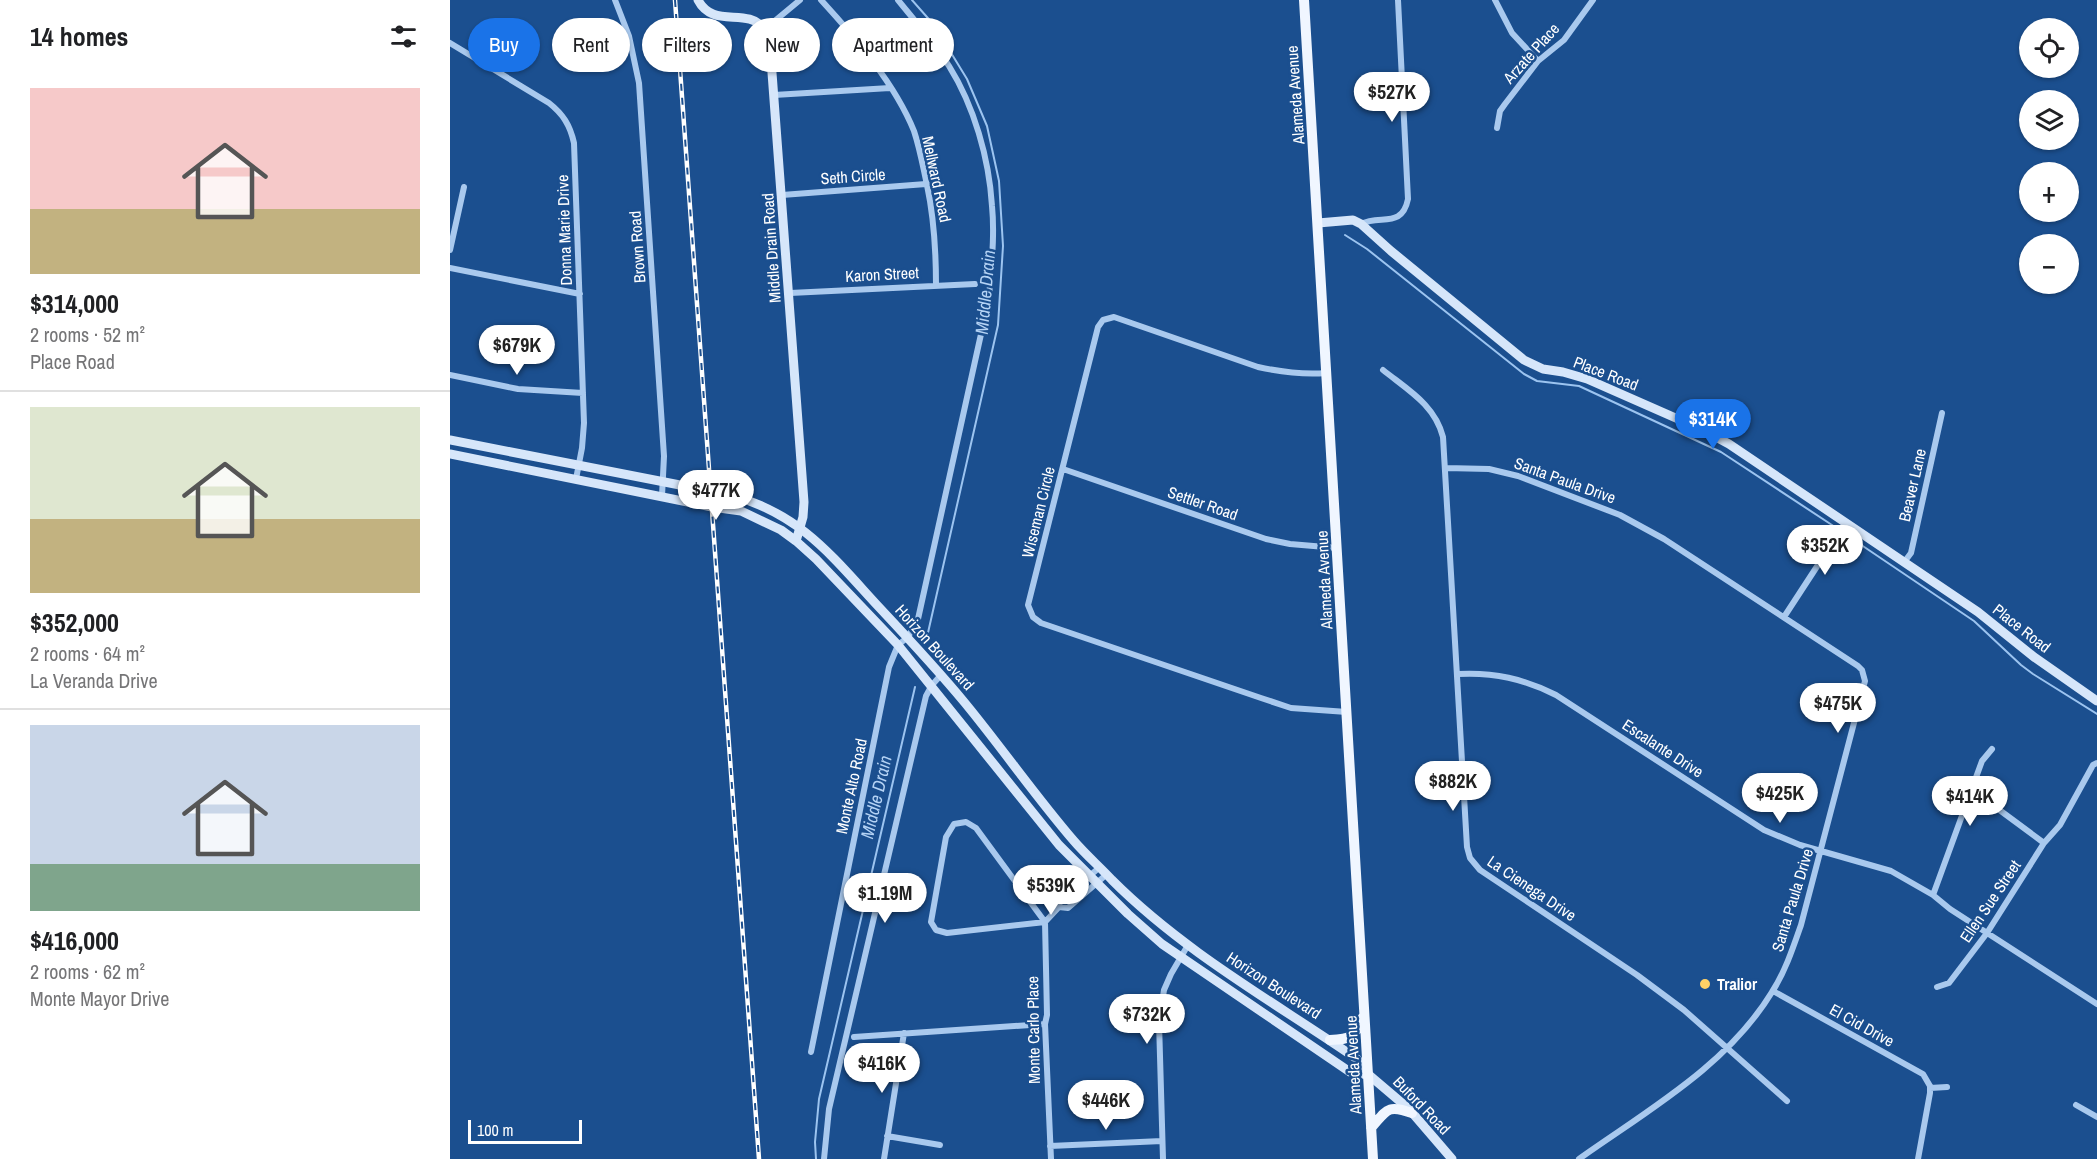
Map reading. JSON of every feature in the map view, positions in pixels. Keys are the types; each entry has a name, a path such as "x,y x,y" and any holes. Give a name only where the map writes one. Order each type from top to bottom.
{"main road":[{"path":"698,0 702,8 711,14 744,18"},
{"name":"Alameda Avenue","path":"1304,0 1373,1159"},
{"name":"Middle Drain Road","path":"772,72 804,502 796,541"},
{"path":"1318,223 1353,220 1361,224"},
{"name":"Place Road","path":"1361,224 1400,259 1524,360 1543,369 1587,379 1704,430 1730,444 1978,612 2034,657 2097,701"},
{"name":"Horizon Boulevard","path":"450,440 750,501 800,527 819,543 908,637 1075,842 1107,874 1149,914 1188,945 1357,1059 1369,1074"},
{"name":"Horizon Boulevard","path":"450,454 712,507 741,510 781,530 816,559 898,645 1059,845 1097,884 1162,944 1350,1072 1369,1074"},
{"path":"1330,1040 1353,1037 1365,1014"},
{"name":"Buford Road","path":"1369,1074 1412,1113 1452,1159"},
{"path":"1371,1128 1390,1109 1398,1108 1412,1113"}],"street":[{"name":"Brown Road","path":"615,0 629,36 639,83 664,456 662,496"},
{"path":"778,18 800,0"},
{"name":"Mellward Road","path":"821,0 865,53 890,88 913,131 920,149 934,227 936,285"},
{"path":"898,0 949,66 974,118 987,170 992,206 993,249 989,298 924,599 918,620 908,637 898,645"},
{"path":"1361,224 1369,219 1394,219 1404,212 1408,199 1398,0"},
{"path":"1495,0 1512,33 1538,61"},
{"name":"Arzate Place","path":"1497,128 1500,111 1505,104 1538,61 1564,40 1593,0"},
{"name":"Donna Marie Drive","path":"450,43 549,103 568,123 574,142 583,393 582,448 576,479"},
{"path":"774,95 890,88"},
{"name":"Seth Circle","path":"782,195 926,184"},
{"path":"450,250 464,187"},
{"path":"450,268 580,294"},
{"name":"Karon Street","path":"790,293 975,284"},
{"name":"Wiseman Circle","path":"1327,373 1298,374 1258,367 1114,317 1108,318 1098,327 1030,598 1030,611 1036,621 1291,708 1347,712"},
{"name":"La Cienega Drive","path":"1383,370 1426,404 1437,417 1443,437 1467,847 1475,865 1637,975 1684,1010 1787,1101"},
{"path":"450,375 519,389 583,393"},
{"name":"Beaver Lane","path":"1905,561 1911,553 1942,413"},
{"name":"Santa Paula Drive","path":"1446,468 1474,468 1506,473 1597,505 1664,539 1858,666 1864,675 1865,681 1801,925 1773,991 1746,1029 1728,1048 1692,1079 1579,1159"},
{"name":"Settler Road","path":"1063,469 1266,539 1290,544 1337,548"},
{"path":"1784,617 1846,522"},
{"name":"Monte Alto Road","path":"811,1052 889,667 898,645"},
{"name":"Escalante Drive","path":"1458,674 1503,675 1536,685 1556,695 1749,821 1790,842 1891,871 1933,895 1950,909 2097,1004"},
{"path":"824,1159 829,1108 927,696 932,685 941,675"},
{"path":"1933,895 1982,761 1992,749"},
{"name":"Ellen Sue Street","path":"1937,987 1949,983 1987,933 2044,843 2060,825 2093,765 2097,763"},
{"path":"1971,789 2044,843"},
{"path":"1045,922 976,828 966,822 954,824 946,837 931,922 936,930 947,933 1045,922 1059,907 1060,901 1100,867"},
{"path":"1059,907 1068,908 1107,874"},
{"name":"Monte Carlo Place","path":"1045,922 1047,1015 1045,1024 1051,1159"},
{"path":"1163,1159 1159,1022 1164,990 1180,956 1188,945"},
{"name":"El Cid Drive","path":"1773,991 1923,1074 1930,1088"},
{"path":"854,1037 1045,1024"},
{"path":"884,1159 904,1033"},
{"path":"1917,1159 1930,1088 1947,1087"},
{"path":"2076,1105 2097,1117"},
{"path":"887,1136 940,1144"},
{"path":"1050,1146 1162,1141"}],"waterway":[{"name":"Middle Drain","path":"912,0 934,25 967,79 987,126 999,181 1003,246 998,325 927,637"},
{"path":"1345,235 1367,249 1524,374 1537,381 1579,386 1721,452 1835,527"},
{"path":"1845,534 1974,621 2033,674 2097,714"},
{"name":"Middle Drain","path":"816,1159 815,1142 819,1099 915,687"}],"railway":[{"path":"675,0 759,1159"}],"place":[{"name":"Tralior","path":"1705,984"}]}
